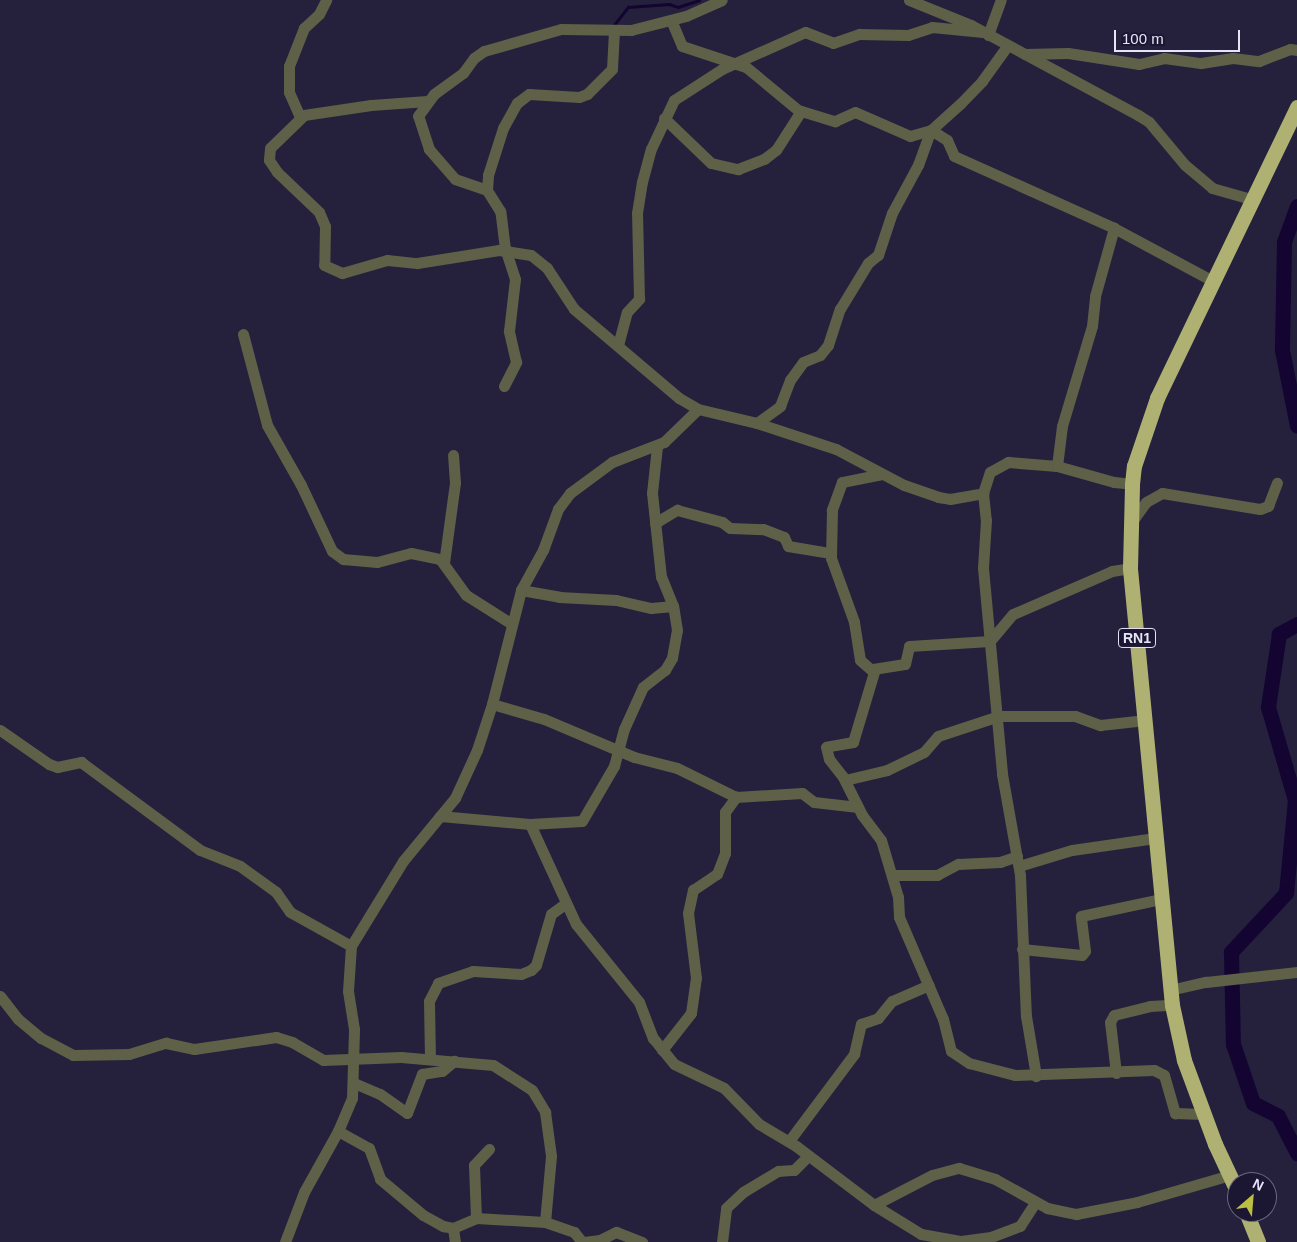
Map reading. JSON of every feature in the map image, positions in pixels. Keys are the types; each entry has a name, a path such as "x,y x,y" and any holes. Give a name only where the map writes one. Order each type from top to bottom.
{"highway":[{"name":"RN1","path":"1229,1172 1203,1114 1184,1060 1171,997 1160,899 1146,720 1130,568 1132,484 1134,466 1157,398 1254,200 1297,107"},
{"path":"1250,1222 1258,1242"}],"street":[{"path":"300,117 289,92 289,66 304,28 319,14 326,0"},
{"path":"909,0 986,33 1144,119 1185,165 1212,188 1254,200"},
{"path":"986,33 1001,0"},
{"path":"487,190 455,179 429,149 418,118 428,101 463,73 474,58 484,51 561,29 614,32 671,20 720,1"},
{"path":"671,20 682,46 737,63 760,77 779,97 801,111 835,120 855,112 910,136 931,130 947,140 952,155 1114,228 1214,281"},
{"path":"618,345 627,312 640,298 638,205 649,154 664,118 674,100 716,72 805,32 833,43 859,34 908,35 932,27 986,33"},
{"path":"504,386 516,356 509,331 515,279 504,250 500,211 487,190 488,175 503,128 517,103 530,94 579,97 587,94 612,69 614,32"},
{"path":"757,423 780,406 790,380 803,362 820,355 828,346 840,309 868,263 878,255 892,213 918,165 931,130 982,81 1008,45"},
{"path":"1024,54 1068,53 1139,64 1164,58 1201,62 1233,58 1259,60 1290,48 1297,50"},
{"path":"428,101 371,104 300,117 270,148 269,160 319,212 325,226 324,265 342,273 386,260 417,263 504,250 522,252 540,261 574,309 618,345 666,389 698,409 757,423 836,450 882,474 944,498 983,493"},
{"path":"664,118 711,163 738,169 764,158 776,150 801,111"},
{"path":"1057,466 1062,426 1092,326 1095,296 1114,228"},
{"path":"242,334 267,425 301,486 332,552 343,559 377,562 411,552 440,559 455,584 466,595 512,624"},
{"path":"285,1242 304,1192 338,1131 352,1098 354,1083 354,1029 348,991 351,946 398,869 455,798 469,769 492,704 521,590 543,550 558,509 570,493 612,462 657,446 672,436 698,409"},
{"path":"440,816 530,824 582,821 614,766 618,750 643,687 665,670 672,658 677,630 673,606 661,577 652,493 657,446"},
{"path":"444,563 455,484 453,455"},
{"path":"1036,1076 1026,1016 1018,861 1002,774 999,716 983,568 986,520 983,493 990,472 1001,464 1021,462 1057,466 1114,482 1132,484"},
{"path":"882,474 840,484 832,516 830,553 854,622 860,660 874,669 904,664 909,646 990,641 1013,614 1112,571 1130,568"},
{"path":"1130,524 1146,502 1162,493 1260,509 1268,506 1278,483"},
{"path":"655,523 677,510 722,522 730,528 764,529 784,537 790,547 830,553"},
{"path":"521,590 559,597 622,601 651,608 673,606"},
{"path":"874,669 873,686 853,742 826,747 829,759 845,780 858,807 881,840 892,875 899,917 943,1019 952,1053 974,1065 1015,1075 1036,1076 1072,1071 1116,1073 1147,1069 1162,1073 1174,1113 1203,1114"},
{"path":"492,704 549,721 618,750 677,768 736,797 802,793 814,802 858,807"},
{"path":"845,780 886,770 924,752 938,736 999,716 1076,716 1100,724 1146,720"},
{"path":"0,730 56,767 80,762 200,850 240,866 276,892 290,912 351,946"},
{"path":"662,1050 691,1013 696,978 688,913 693,890 717,874 725,854 725,812 736,797"},
{"path":"530,824 565,904 586,938 639,1002 653,1038 679,1068 724,1088 759,1124 789,1141 919,1238 962,1241 991,1237 1023,1224 1035,1203"},
{"path":"892,875 938,875 958,864 1018,861 1072,850 1155,838"},
{"path":"1022,949 1082,955 1085,951 1081,916 1160,899"},
{"path":"430,1059 429,1002 438,983 467,972 521,974 531,970 536,965 551,914 565,904"},
{"path":"1116,1073 1112,1018 1221,980 1297,972"},
{"path":"789,1141 854,1054 861,1024 874,1020 892,1001 929,985"},
{"path":"0,996 18,1019 40,1038 73,1055 129,1054 166,1043 194,1049 276,1037 292,1042 320,1059 354,1061 430,1059 499,1067 532,1090 544,1109 551,1156 545,1222"},
{"path":"354,1083 380,1094 407,1114 422,1074 442,1071 454,1061"},
{"path":"338,1131 369,1148 380,1179 428,1219 453,1228 476,1218 545,1222 574,1232 583,1242 600,1240 616,1232 642,1242"},
{"path":"476,1218 474,1165 490,1149"},
{"path":"722,1242 726,1208 743,1192 778,1171 794,1170 808,1156"},
{"path":"874,1205 932,1175 959,1168 995,1179 1035,1203 1062,1213 1089,1213 1227,1176"},
{"path":"453,1228 455,1242"}],"waterway":[{"path":"614,25 628,7 669,4 678,7 699,0"},
{"path":"1297,206 1284,242 1282,350 1297,426"},
{"path":"1297,624 1279,634 1268,707 1295,800 1286,893 1231,952 1233,1044 1253,1103 1278,1116 1297,1153"}]}
